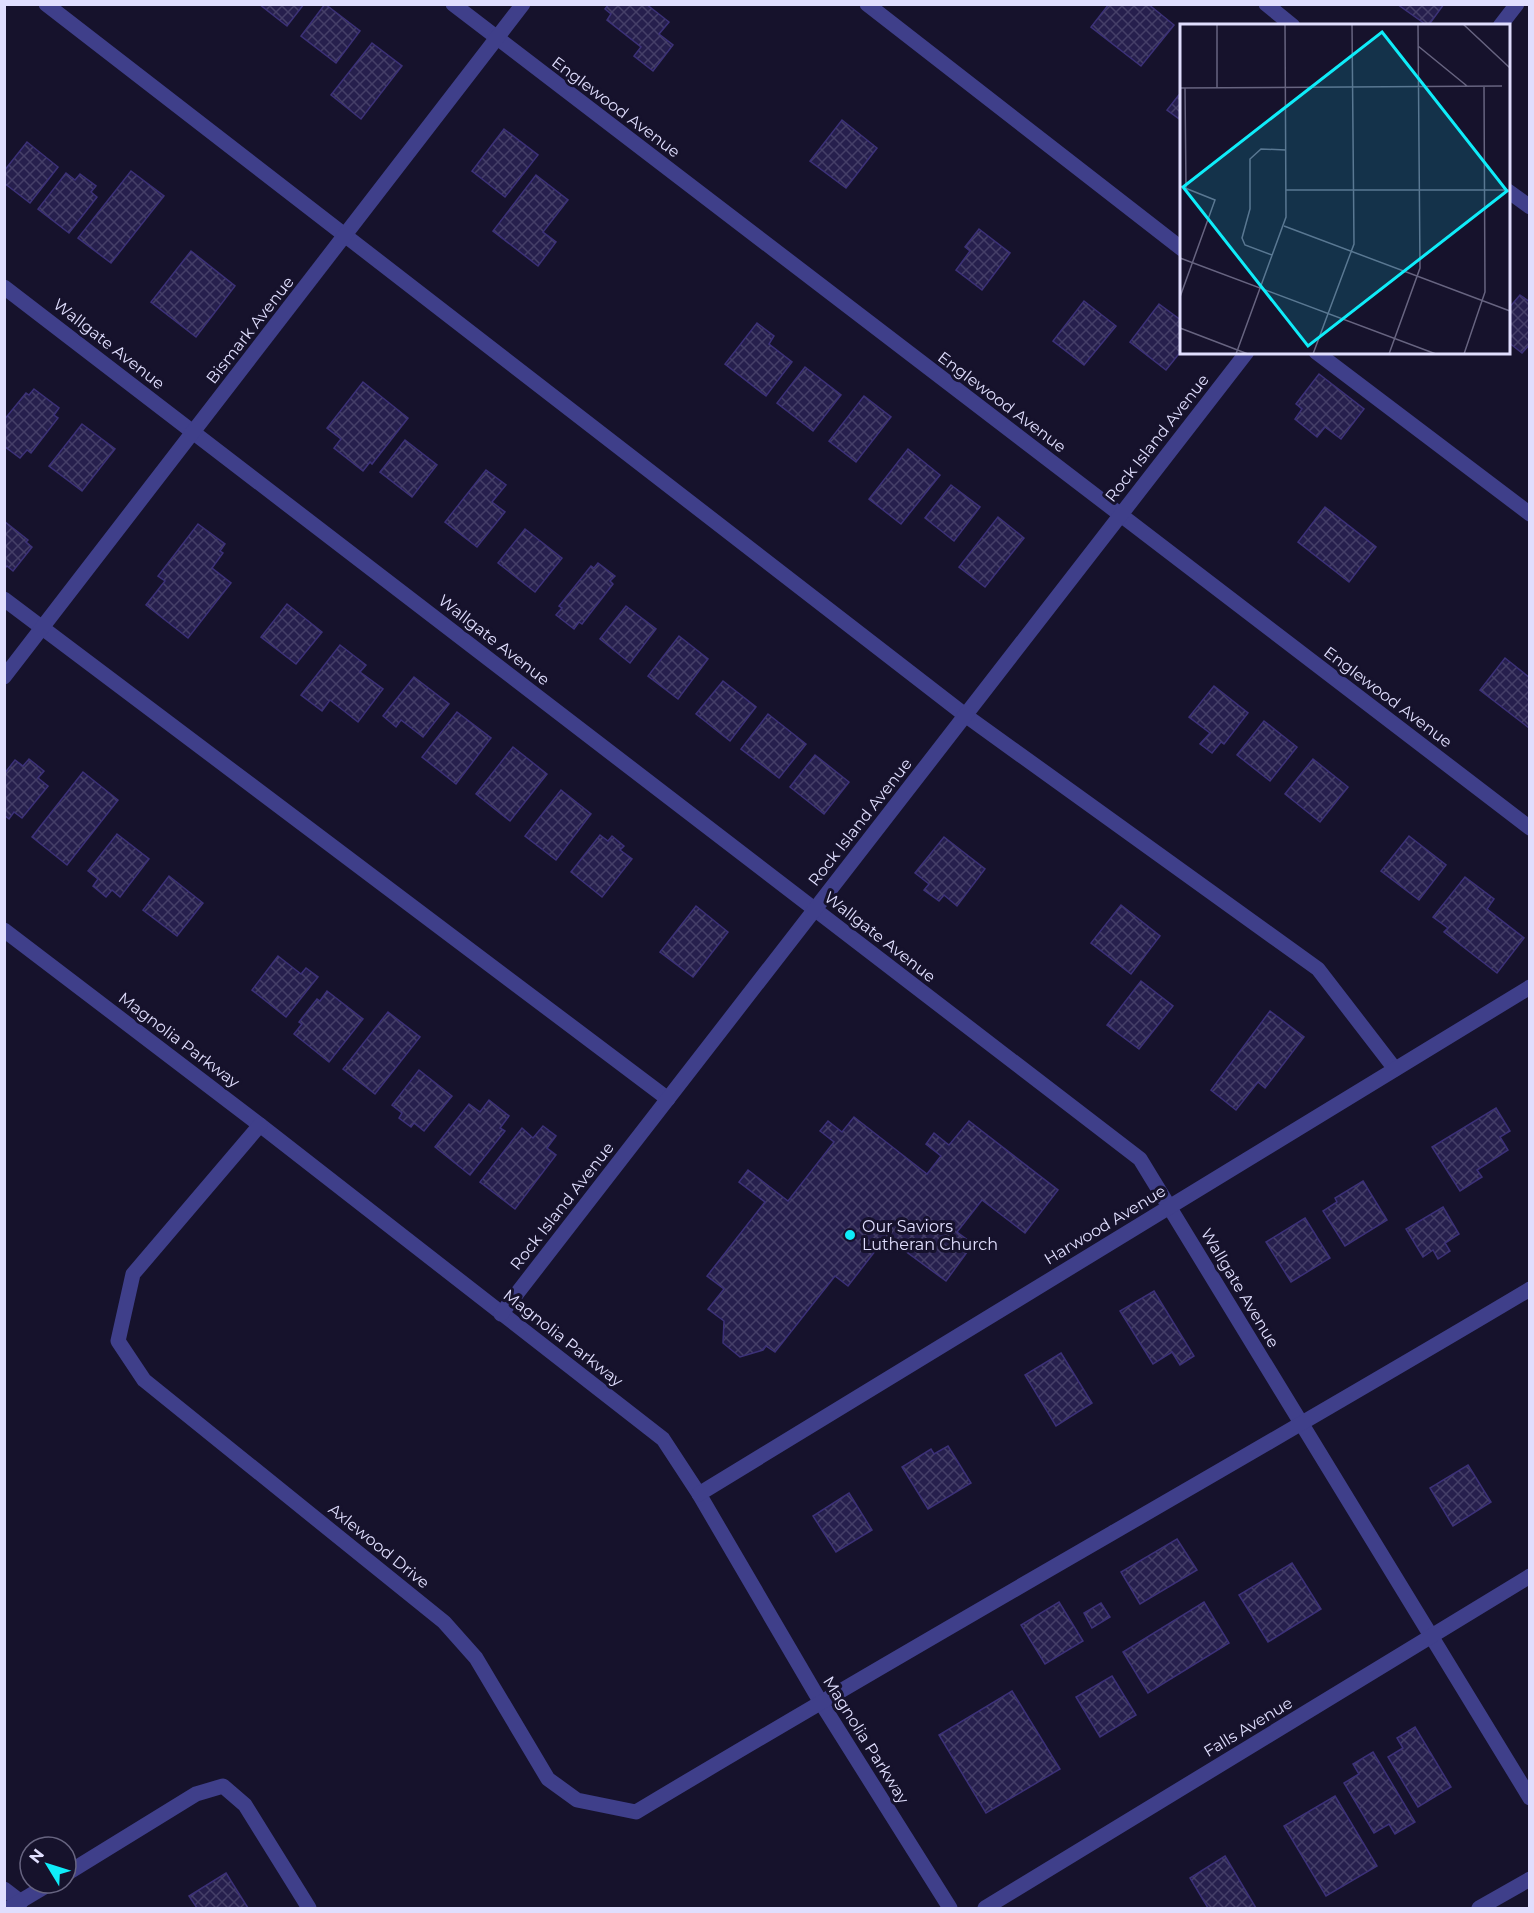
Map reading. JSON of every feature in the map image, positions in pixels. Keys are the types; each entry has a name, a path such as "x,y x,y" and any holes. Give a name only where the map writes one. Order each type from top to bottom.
{"street":[{"path":"46,4 965,715 1318,969 1395,1069"},
{"name":"Englewood Avenue","path":"453,4 1530,828"},
{"name":"Bismark Avenue","path":"4,677 523,4"},
{"path":"867,4 1180,247"},
{"path":"1266,4 1291,24"},
{"path":"1502,24 1517,4"},
{"path":"1510,192 1530,207"},
{"name":"Wallgate Avenue","path":"4,287 1140,1160 1530,1798"},
{"name":"Rock Island Avenue","path":"501,1314 1244,354"},
{"path":"1319,354 1530,514"},
{"path":"4,599 668,1100"},
{"name":"Magnolia Parkway","path":"4,930 260,1125 663,1439 699,1494 820,1701 950,1908"},
{"name":"Harwood Avenue","path":"699,1494 1530,987"},
{"name":"Axlewood Drive","path":"260,1125 133,1274 118,1341 144,1380 444,1622 476,1658 548,1779 577,1800 636,1812 820,1701 1302,1425 1530,1288"},
{"name":"Falls Avenue","path":"985,1908 1530,1576"},
{"path":"78,1867 196,1794 223,1786 245,1805 309,1908"},
{"path":"1479,1908 1530,1879"},
{"path":"4,1889 15,1905 31,1895"}],"building":[{"path":"259,4 304,4 287,26"},
{"path":"325,4 360,31 336,63 301,36"},
{"path":"609,4 646,4 669,22 659,34 673,45 653,71 634,56 641,47 607,20 611,14 605,9"},
{"path":"1109,4 1148,4 1174,25 1141,66 1091,27"},
{"path":"1397,4 1444,4 1429,24 1425,24"},
{"path":"372,43 402,66 361,119 331,95"},
{"path":"1180,94 1180,120 1167,110"},
{"path":"842,120 877,148 846,188 810,161"},
{"path":"504,129 538,155 505,197 472,171"},
{"path":"27,142 58,167 30,203 4,183 4,171"},
{"path":"131,171 164,196 111,263 78,238"},
{"path":"66,173 75,180 80,174 96,186 91,192 97,197 69,233 38,209"},
{"path":"536,175 568,200 543,232 556,242 538,266 493,231"},
{"path":"979,229 1010,253 982,290 956,270 970,251 965,247"},
{"path":"191,251 235,286 196,337 151,302"},
{"path":"1520,295 1530,302 1530,344 1522,353 1510,344 1510,307"},
{"path":"1084,301 1116,326 1084,365 1053,341"},
{"path":"1159,304 1180,320 1180,352 1166,370 1130,342"},
{"path":"757,323 774,336 769,344 792,362 766,396 725,364"},
{"path":"805,367 841,395 813,431 777,403"},
{"path":"1319,374 1364,409 1341,439 1325,427 1317,437 1295,419 1302,409 1296,404"},
{"path":"363,382 408,418 372,464 370,462 363,471 334,448 341,439 327,428"},
{"path":"34,389 59,408 54,415 58,418 31,453 27,450 20,458 4,446 4,420 26,393 29,395"},
{"path":"864,396 891,417 856,462 829,441"},
{"path":"82,424 115,449 82,491 49,466"},
{"path":"405,440 437,465 412,497 380,472"},
{"path":"908,449 940,475 901,524 869,499"},
{"path":"486,470 506,485 492,502 505,512 477,547 445,522"},
{"path":"951,485 980,507 954,541 925,518"},
{"path":"1325,507 1376,547 1349,582 1298,542"},
{"path":"998,517 1024,538 985,587 959,567"},
{"path":"4,521 28,540 26,542 32,547 13,571 7,566 4,569"},
{"path":"198,524 225,544 220,551 223,553 212,568 231,583 188,638 146,605 165,581 158,576"},
{"path":"525,529 562,558 535,592 498,563"},
{"path":"598,563 615,576 610,581 613,584 582,624 579,622 574,629 556,615 562,608 559,606 591,566 594,568"},
{"path":"287,604 322,632 296,664 261,637"},
{"path":"626,606 656,629 630,663 600,639"},
{"path":"679,636 708,659 678,699 648,676"},
{"path":"340,645 366,665 360,672 383,689 358,722 330,700 322,711 301,695"},
{"path":"1505,658 1530,678 1529,728 1480,690"},
{"path":"414,677 449,704 423,737 401,720 396,727 383,716"},
{"path":"723,681 756,707 730,741 696,714"},
{"path":"1214,686 1248,713 1224,744 1221,742 1212,753 1200,744 1210,733 1189,717"},
{"path":"457,712 491,738 456,784 422,757"},
{"path":"768,714 806,744 779,778 741,749"},
{"path":"1264,721 1297,747 1270,781 1237,755"},
{"path":"513,747 547,774 510,821 476,794"},
{"path":"815,755 849,782 824,814 790,787"},
{"path":"29,759 44,771 38,778 48,786 22,818 14,812 9,819 4,815 4,774 15,760 23,766"},
{"path":"1313,759 1348,787 1320,822 1285,794"},
{"path":"83,772 118,800 67,865 32,837"},
{"path":"561,790 591,814 556,860 525,836"},
{"path":"117,834 149,859 120,897 112,890 106,897 93,886 98,879 88,871"},
{"path":"600,835 608,841 612,836 624,846 620,850 632,859 602,897 571,872"},
{"path":"1409,836 1446,865 1419,900 1381,871"},
{"path":"944,837 985,869 957,906 944,895 939,901 924,890 929,884 915,873"},
{"path":"169,876 203,903 177,936 143,910"},
{"path":"1465,877 1494,899 1487,909 1524,938 1497,973 1444,932 1448,928 1433,917"},
{"path":"1121,905 1160,936 1131,974 1091,943"},
{"path":"696,906 728,932 693,977 660,952"},
{"path":"278,956 301,974 306,968 318,977 286,1017 252,990"},
{"path":"1141,981 1173,1006 1139,1049 1107,1025"},
{"path":"327,991 363,1019 329,1062 294,1034 302,1024 299,1022 317,999 320,1001"},
{"path":"1270,1011 1304,1037 1265,1088 1258,1082 1236,1110 1211,1090"},
{"path":"388,1012 420,1037 375,1094 343,1069"},
{"path":"419,1070 452,1096 424,1131 414,1123 411,1127 399,1118 402,1113 392,1105"},
{"path":"489,1100 509,1116 500,1128 505,1131 470,1175 435,1147 469,1104 480,1112"},
{"path":"1496,1108 1510,1131 1500,1137 1508,1150 1477,1170 1482,1177 1460,1191 1432,1147"},
{"name":"Our Saviors Lutheran Church","path":"854,1117 927,1174 941,1156 926,1144 934,1133 949,1145 969,1121 1058,1190 1025,1233 982,1200 957,1232 973,1244 946,1281 886,1237 848,1286 835,1276 775,1352 766,1346 763,1350 740,1357 723,1343 724,1321 708,1309 724,1289 707,1276 765,1202 739,1182 748,1170 788,1201 834,1142 820,1131 828,1121 842,1132"},
{"path":"543,1126 556,1136 547,1148 556,1155 515,1209 480,1182 522,1128 533,1138"},
{"path":"1363,1181 1387,1220 1345,1246 1323,1211 1337,1202 1335,1198"},
{"path":"1443,1207 1459,1234 1445,1243 1450,1251 1438,1259 1433,1250 1423,1257 1406,1229"},
{"path":"1305,1218 1330,1258 1291,1282 1266,1242"},
{"path":"1154,1291 1194,1356 1180,1365 1172,1352 1153,1364 1120,1311"},
{"path":"1061,1353 1092,1403 1056,1426 1025,1375"},
{"path":"948,1446 971,1483 928,1509 902,1467 931,1449 934,1454"},
{"path":"1468,1465 1491,1502 1453,1526 1430,1488"},
{"path":"849,1493 872,1530 836,1552 813,1516"},
{"path":"1177,1539 1197,1570 1140,1604 1121,1572"},
{"path":"1292,1563 1321,1609 1268,1642 1239,1595"},
{"path":"1059,1602 1083,1641 1045,1664 1021,1625"},
{"path":"1204,1602 1229,1643 1148,1693 1123,1652"},
{"path":"1101,1603 1110,1617 1092,1628 1084,1613"},
{"path":"1112,1676 1136,1715 1100,1737 1076,1697"},
{"path":"1012,1691 1060,1769 986,1813 939,1735"},
{"path":"1415,1727 1451,1787 1418,1807 1388,1757 1403,1748 1397,1738"},
{"path":"1373,1752 1415,1822 1395,1834 1389,1824 1374,1833 1344,1783 1359,1774 1353,1764"},
{"path":"1335,1796 1377,1866 1326,1896 1284,1826"},
{"path":"1225,1856 1256,1908 1208,1908 1190,1878"},
{"path":"226,1873 248,1908 197,1908 189,1896"}],"place":[{"name":"Our Saviors Lutheran Church","path":"850,1235"}]}
